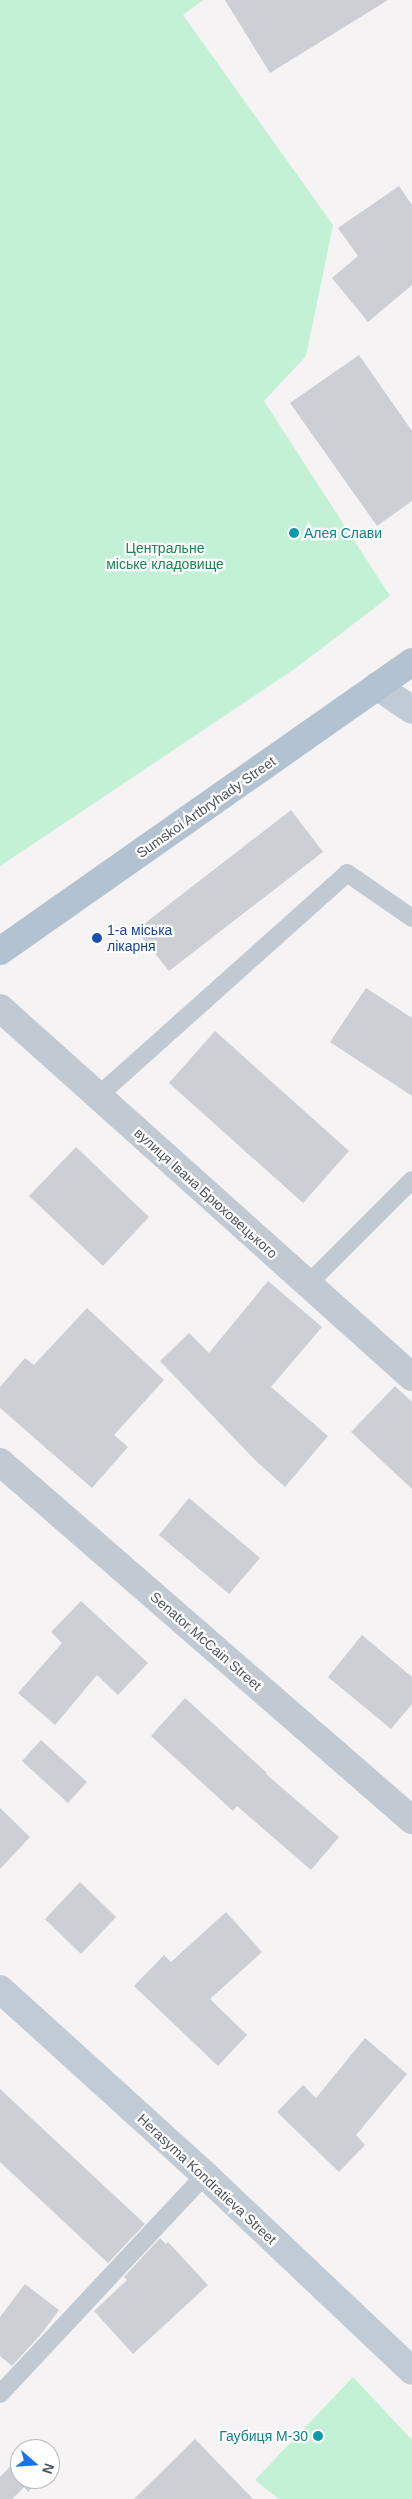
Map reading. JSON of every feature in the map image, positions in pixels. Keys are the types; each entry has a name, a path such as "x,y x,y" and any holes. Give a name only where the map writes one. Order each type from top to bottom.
{"main road":[{"name":"Sumskoi Artbryhady Street","path":"0,951 412,662"}],"street":[{"path":"377,686 412,710"},
{"name":"вулиця Івана Брюховецького","path":"0,1008 412,1377"},
{"name":"Senator McCain Street","path":"0,1462 412,1820"},
{"name":"Herasyma Kondratieva Street","path":"0,1989 205,2175 412,2371"}],"lane":[{"path":"98,1096 347,873 412,918"},
{"path":"308,1284 412,1180"},
{"path":"0,2394 205,2175"}],"green space":[{"name":"Центральне міське кладовище","path":"0,0 203,0 183,15 333,225 306,356 264,401 390,596 296,668 0,866"},
{"path":"353,2377 412,2440 412,2499 279,2499 255,2480"}],"building":[{"path":"225,0 388,0 270,73"},
{"path":"399,186 412,205 412,285 368,322 332,278 358,256 338,228"},
{"path":"359,355 412,431 412,501 377,526 290,403"},
{"path":"291,810 323,852 169,971 136,930"},
{"path":"366,988 412,1018 412,1096 330,1042"},
{"path":"215,1031 349,1151 303,1203 169,1083"},
{"path":"76,1147 149,1217 103,1266 29,1196"},
{"path":"268,1281 322,1327 271,1387 328,1436 285,1487 255,1460 160,1361 189,1333 209,1353"},
{"path":"87,1308 164,1380 114,1435 128,1447 92,1488 0,1408 0,1387 25,1358 34,1365"},
{"path":"395,1386 412,1402 412,1489 351,1432"},
{"path":"189,1498 260,1558 229,1594 159,1535"},
{"path":"81,1601 148,1663 118,1695 97,1675 55,1725 18,1693 62,1643 51,1632"},
{"path":"362,1635 412,1677 412,1704 391,1729 328,1677"},
{"path":"185,1698 266,1774 339,1837 311,1870 237,1806 233,1811 151,1736"},
{"path":"41,1740 87,1782 68,1803 22,1761"},
{"path":"0,1808 30,1837 0,1869"},
{"path":"80,1882 116,1917 81,1954 45,1919"},
{"path":"226,1912 262,1952 210,1999 247,2035 218,2066 134,1986 164,1955 171,1962"},
{"path":"365,2038 407,2074 356,2135 365,2145 339,2172 277,2112 303,2085 316,2098"},
{"path":"0,2089 145,2224 108,2263 0,2162"},
{"path":"160,2238 166,2244 168,2242 208,2285 133,2354 94,2311 127,2280 124,2277"},
{"path":"25,2284 59,2310 42,2333 12,2366 0,2356 0,2317"},
{"path":"195,2439 253,2499 134,2499"},
{"path":"10,2466 10,2489 22,2489 12,2499 0,2499 0,2477"}],"place":[{"name":"Алея Слави","path":"294,533"},
{"name":"1-а міська лікарня","path":"97,938"},
{"name":"Гаубиця М-30","path":"318,2436"}]}
